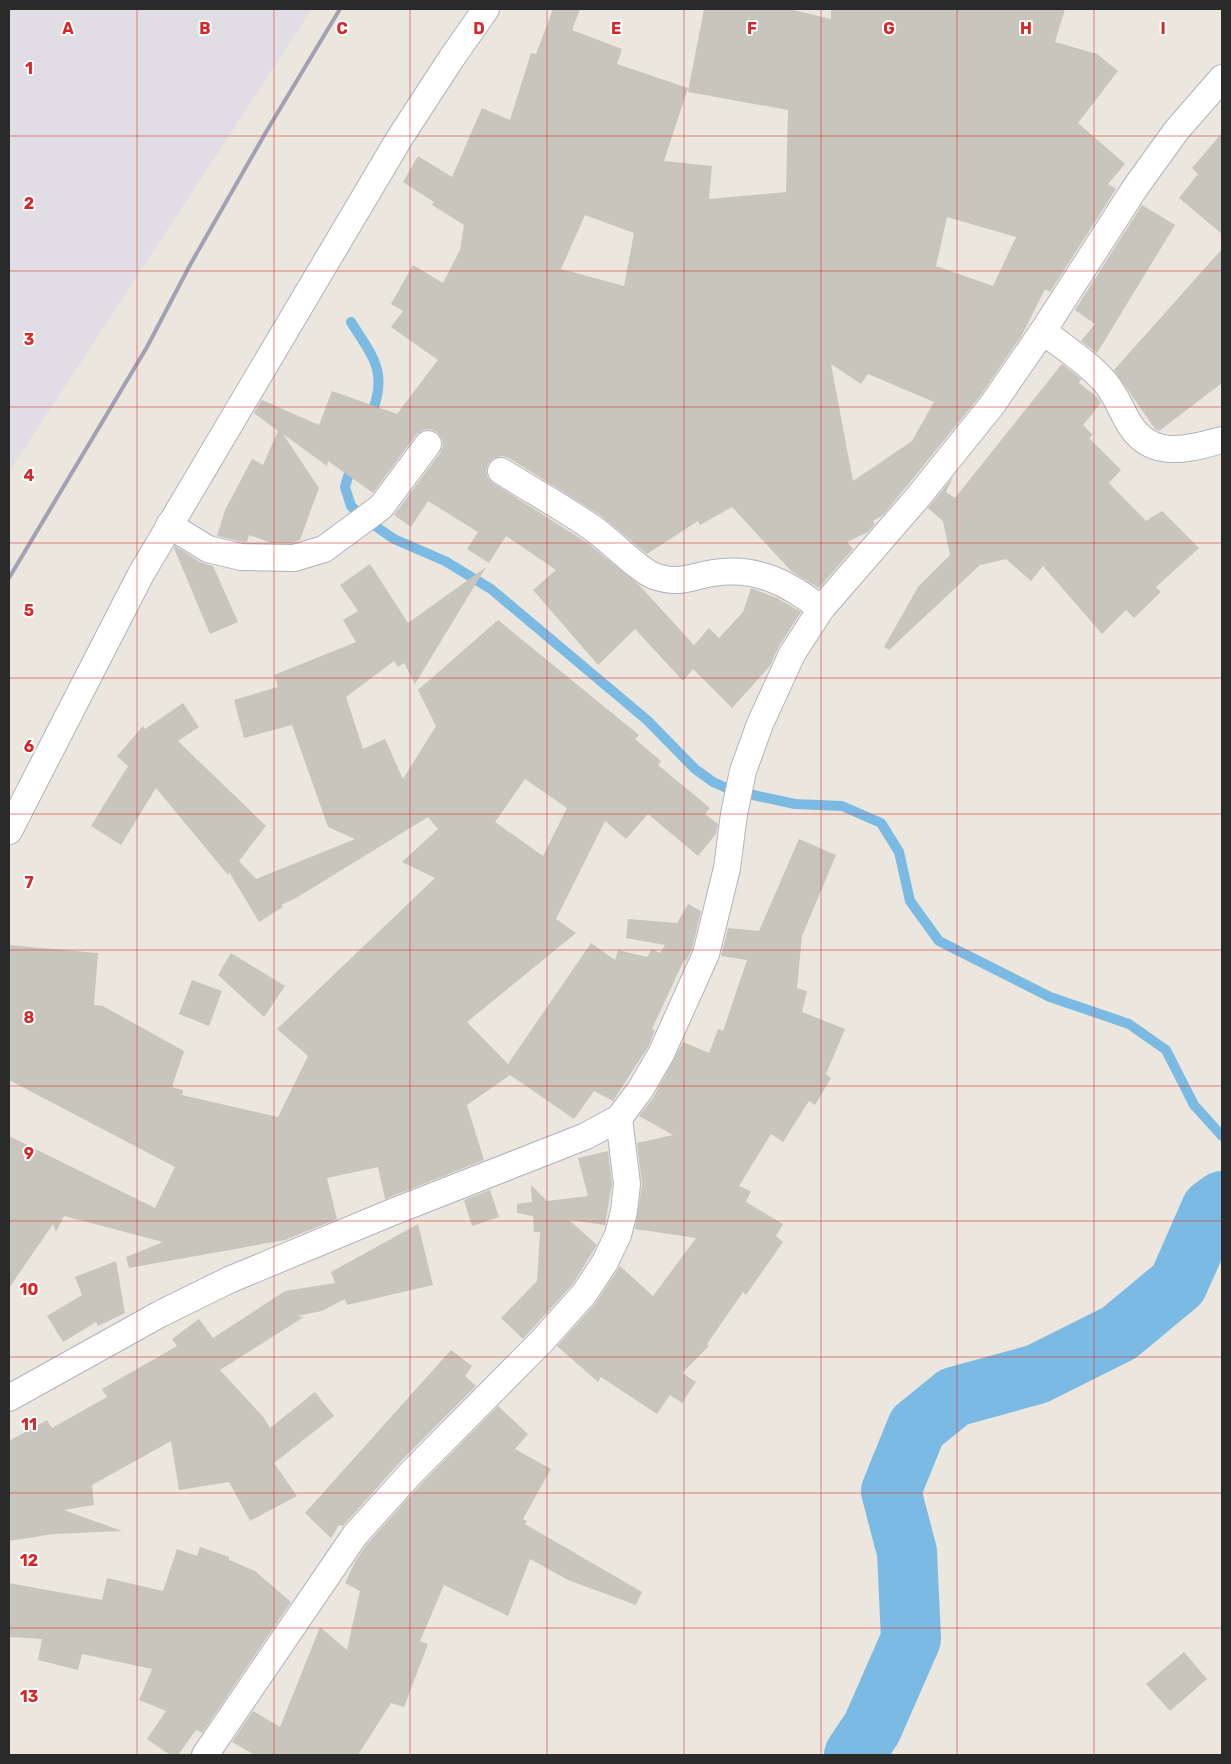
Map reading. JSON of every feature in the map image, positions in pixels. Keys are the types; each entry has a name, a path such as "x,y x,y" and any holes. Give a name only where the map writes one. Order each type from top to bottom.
{"street":[{"path":"9,831 141,574 169,525 400,139 450,58 486,9"},
{"path":"9,1398 160,1314 229,1280 390,1213 586,1136 619,1118 640,1090 661,1054 706,954 727,868 734,814 743,771 760,724 792,654 821,609 918,497 986,413 1044,331 1135,188 1176,132 1222,78"},
{"path":"1044,331 1103,380 1117,396 1126,420 1140,438 1163,450 1187,450 1222,440"},
{"path":"169,525 208,549 241,558 294,558 324,548 381,507 428,444"},
{"path":"501,471 592,528 651,575 678,581 690,580 713,573 740,571 769,577 798,590 821,609"},
{"path":"205,1755 355,1536 410,1474 541,1342 584,1294 613,1244 624,1211 626,1175 619,1118"}],"shaded area":[{"path":"9,9 312,9 9,472"}],"building":[{"path":"553,9 580,9 572,30 622,49 617,64 688,88 664,161 712,166 709,199 786,192 788,110 688,92 704,9 789,9 831,19 831,9 1065,9 1055,42 1097,54 1118,71 1078,123 1125,164 1108,184 1116,189 1050,292 1045,289 1022,335 980,396 883,515 873,521 875,524 868,532 847,542 853,549 819,588 791,571 732,507 700,525 698,521 647,554 600,515 509,458 502,456 494,458 488,464 486,471 488,478 493,483 589,544 640,586 694,645 709,628 719,638 743,612 751,588 777,598 801,612 779,646 770,666 732,708 693,669 683,681 635,629 598,665 533,590 556,570 506,536 489,563 467,549 478,532 428,501 411,527 394,515 440,453 443,446 442,439 437,432 430,429 423,430 416,435 373,493 328,461 327,466 283,434 319,488 300,540 292,543 271,543 249,535 247,542 243,542 217,536 225,510 252,459 263,465 278,431 254,413 262,400 319,425 332,391 397,414 438,360 391,327 403,311 391,304 413,265 443,283 460,250 464,225 432,205 434,202 403,182 418,156 452,177 482,108 510,120 531,53 536,54","holes":["585,215 634,233 624,286 561,269","947,217 1016,237 993,286 936,266","831,364 861,384 868,374 934,402 912,441 853,481"]},
{"path":"1222,133 1222,234 1179,198 1198,174 1192,168"},
{"path":"1142,205 1175,225 1097,353 1081,341 1095,324 1075,310"},
{"path":"1222,249 1222,383 1159,431 1155,429 1114,370"},
{"path":"1062,364 1081,379 1079,383 1097,397 1101,403 1083,425 1093,435 1089,438 1121,470 1109,483 1146,521 1162,511 1199,548 1156,587 1161,592 1134,618 1126,610 1102,634 1043,566 1031,581 1006,559 980,565 889,650 884,647 918,587 950,555 943,521 928,508 953,477 946,492 955,498"},
{"path":"175,546 200,562 213,566 238,622 210,634 174,548"},
{"path":"370,564 408,623 486,567 415,684 404,663 398,667 394,661 346,697 363,749 385,739 403,779 436,726 418,690 498,620 639,735 635,739 661,761 658,765 710,808 705,814 718,824 716,834 698,856 648,814 626,839 605,821 556,919 576,933 467,1022 508,1064 591,943 615,960 618,950 647,957 652,949 660,953 665,945 626,938 628,919 677,923 688,904 701,911 692,949 686,961 684,960 652,1029 655,1030 648,1047 613,1101 594,1091 574,1119 510,1075 467,1105 484,1160 385,1199 378,1167 327,1178 337,1219 285,1240 129,1268 126,1257 163,1242 64,1216 56,1232 53,1224 9,1288 9,1136 155,1208 175,1167 9,1080 9,945 98,953 94,1005 103,1006 184,1051 172,1087 183,1090 182,1095 278,1117 308,1056 277,1029 435,878 402,862 438,829 428,817 296,898 281,905 283,907 259,922 229,872 228,875 156,788 121,845 91,826 128,766 117,756 143,726 145,729 183,703 199,727 178,741 266,826 239,861 256,879 355,839 328,827 292,725 244,738 234,700 278,687 274,675 356,642 343,620 358,611 340,585","holes":["525,779 567,808 543,856 495,822"]},
{"path":"799,839 836,855 802,936 797,988 807,991 802,1012 845,1029 826,1074 831,1078 815,1105 809,1101 783,1142 771,1134 739,1186 751,1191 746,1202 783,1224 776,1236 783,1242 746,1295 743,1292 707,1344 709,1346 682,1373 696,1382 682,1403 670,1395 657,1414 601,1377 598,1382 557,1346 595,1304 620,1266 653,1296 696,1238 635,1229 642,1185 637,1143 673,1135 639,1116 653,1098 683,1042 709,1053 718,1029 723,1031 747,960 721,956 728,928 759,931"},
{"path":"231,953 285,986 264,1017 218,975"},
{"path":"192,980 222,991 209,1026 179,1014"},
{"path":"608,1151 612,1184 605,1225 569,1220 597,1245 572,1285 523,1339 501,1318 537,1281 540,1232 534,1232 533,1216 517,1213 517,1204 532,1202 531,1185 547,1201 588,1196 578,1158"},
{"path":"490,1190 499,1217 472,1226 464,1200"},
{"path":"418,1224 433,1285 347,1305 345,1299 322,1311 297,1316 304,1317 220,1370 264,1418 270,1428 315,1392 334,1416 274,1463 297,1496 250,1521 229,1482 179,1490 171,1441 92,1485 94,1505 64,1510 122,1531 54,1534 9,1541 9,1441 47,1420 52,1428 107,1397 102,1389 177,1346 172,1339 199,1319 213,1338 285,1291 335,1283 331,1272"},
{"path":"116,1261 125,1313 98,1326 96,1322 63,1342 47,1316 82,1295 75,1277"},
{"path":"451,1350 472,1366 465,1376 476,1386 399,1463 343,1526 339,1525 331,1538 305,1513"},
{"path":"498,1406 528,1434 515,1449 551,1469 523,1519 527,1521 525,1524 642,1592 636,1605 568,1580 530,1559 508,1616 444,1585 420,1641 428,1644 404,1707 391,1703 358,1755 255,1755 232,1742 253,1711 280,1727 320,1627 347,1650 360,1591 345,1583 355,1562 367,1544 421,1484"},
{"path":"200,1547 229,1557 229,1560 255,1571 291,1602 202,1733 196,1730 178,1755 170,1755 147,1739 166,1711 139,1700 152,1669 82,1654 78,1670 38,1660 42,1639 9,1637 9,1583 102,1600 107,1578 163,1591 177,1549 197,1556"},
{"path":"1184,1652 1207,1679 1170,1711 1146,1684"}],"waterway":[{"path":"351,322 376,367 378,389 376,402 370,417"},
{"path":"352,463 345,487 351,506 365,519 394,539 445,561 491,589 647,720 695,769 713,782 731,790"},
{"path":"753,795 795,804 842,806 881,823 899,852 910,901 939,941 1050,997 1129,1024 1166,1050 1194,1105 1222,1136"},
{"path":"854,1755 872,1728 911,1639 907,1552 891,1491 917,1427 954,1397 1037,1374 1119,1333 1178,1284 1211,1209 1222,1201"}],"railway":[{"path":"9,578 147,347 190,265 266,132 340,9"}]}
